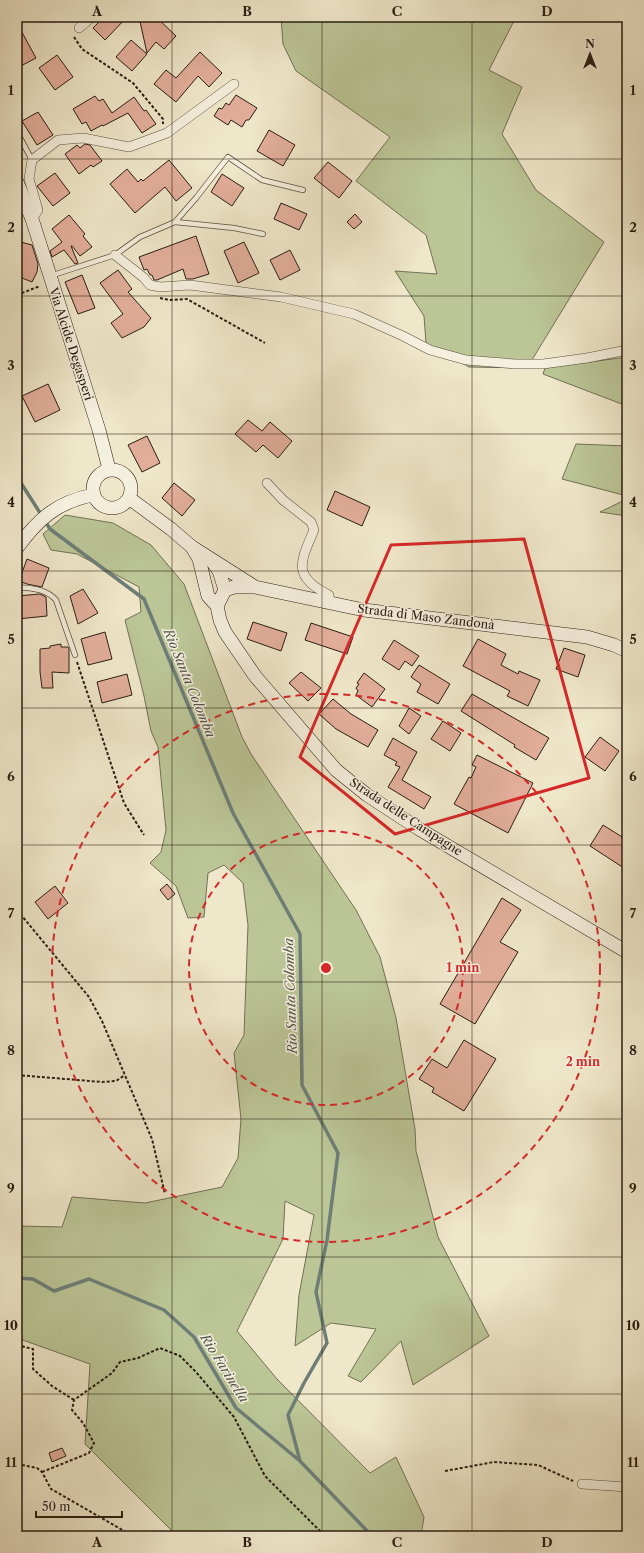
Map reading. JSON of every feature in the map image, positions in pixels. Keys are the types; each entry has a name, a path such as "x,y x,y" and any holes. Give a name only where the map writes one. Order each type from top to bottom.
{"street":[{"path":"79,28 92,17"},
{"path":"32,160 58,140 83,138 129,147 167,133 234,84"},
{"name":"Via Alcide Degasperi","path":"32,160 29,179 38,210 32,219"},
{"name":"Via Alcide Degasperi","path":"17,182 32,219 110,469"},
{"path":"115,255 143,277 150,285 160,287 190,285 281,296 354,314 430,350 466,360 516,364 543,364 587,358 627,350"},
{"path":"110,469 120,471 128,477 132,487 129,498 123,504 115,508 106,507 98,503 93,495 92,487 95,478 101,472 110,469"},
{"path":"267,483 283,500 313,526 314,530 304,554 302,570 308,582 316,589 329,595 330,604"},
{"path":"17,548 36,523 56,509 93,495"},
{"path":"129,498 172,529 192,547 255,588"},
{"path":"192,547 199,559 208,596 217,606 226,590"},
{"path":"211,560 219,572 226,590"},
{"path":"203,574 226,590"},
{"name":"Strada di Maso Zandonà","path":"226,590 234,587 255,588 364,610 587,637 614,645 627,651"},
{"name":"Strada delle Campagne","path":"217,606 220,620 225,632 255,676 336,770 367,795 419,828 627,952"},
{"path":"582,1484 627,1487"}],"lane":[{"path":"17,132 32,160"},
{"path":"50,276 115,255 140,237 175,222 228,157 262,180 303,190"},
{"path":"175,222 234,228 263,234"},
{"path":"17,588 40,590 50,594 56,600 75,655"}],"path":[{"path":"79,28 73,35 82,49 133,83 163,119 160,135"},
{"path":"17,295 40,286 50,276"},
{"path":"150,285 154,295 169,300 187,299 265,343"},
{"path":"75,655 124,803 144,835"},
{"path":"17,910 89,997 102,1020 152,1139 165,1194"},
{"path":"17,1075 102,1082 116,1081 125,1075"},
{"path":"17,1345 33,1349 33,1369 52,1386 74,1400"},
{"path":"42,1472 89,1453 94,1443 83,1422 72,1410 74,1400 112,1373 120,1362 138,1358 160,1348 180,1356 196,1372 234,1417 265,1476 325,1536"},
{"path":"445,1471 494,1462 538,1465 582,1484"},
{"path":"17,1464 37,1468 42,1472 51,1490 133,1536"}],"highlighted area":[{"path":"524,539 589,778 395,834 300,757 391,545"}],"green space":[{"path":"281,17 516,17 489,70 522,87 502,134 536,190 604,242 527,368 469,367 426,343 424,316 395,271 437,274 426,235 356,181 390,137 296,71 283,44"},
{"path":"627,357 627,406 543,374 545,368"},
{"path":"576,444 627,446 627,496 562,479"},
{"path":"627,499 627,516 600,512"},
{"path":"65,515 113,523 151,545 184,584 242,737 251,754 356,910 380,957 396,1018 415,1129 416,1151 438,1237 489,1336 413,1385 401,1341 361,1382 348,1376 376,1329 331,1323 295,1346 299,1295 314,1215 285,1201 283,1239 237,1331 277,1379 370,1473 396,1457 424,1517 421,1536 177,1536 85,1444 90,1364 17,1338 17,1226 62,1227 72,1197 145,1203 222,1187 238,1158 241,1119 234,1053 244,1035 248,925 243,883 224,865 208,873 204,917 188,918 176,886 150,863 161,852 166,830 158,747 151,731 125,620 141,612 139,587 77,554 51,550 43,534"}],"building":[{"path":"104,17 127,17 105,40 93,28"},
{"path":"139,17 156,17 176,36 164,49 156,42 147,53"},
{"path":"17,23 36,58 17,68"},
{"path":"131,40 147,54 132,71 116,57"},
{"path":"200,52 222,73 209,87 198,76 176,102 154,84 166,70 176,78"},
{"path":"57,55 73,77 55,90 39,68"},
{"path":"236,95 257,108 242,127 231,120 228,125 214,116 219,108 222,109 226,103 229,105"},
{"path":"95,96 99,101 103,99 112,113 134,97 156,124 142,133 128,113 91,131 86,122 82,124 73,109"},
{"path":"38,112 53,135 37,145 22,121"},
{"path":"269,130 295,145 283,166 257,151"},
{"path":"85,144 90,145 102,161 93,167 91,165 79,174 65,154 77,145 80,148"},
{"path":"169,160 192,188 176,201 165,187 135,213 110,184 127,169 138,182 141,179 143,181"},
{"path":"328,162 352,181 339,198 314,178"},
{"path":"55,173 70,193 53,206 37,186"},
{"path":"222,174 244,188 232,206 211,192"},
{"path":"281,203 307,214 299,230 274,219"},
{"path":"355,214 362,222 354,229 347,222"},
{"path":"69,215 85,234 83,236 92,247 80,256 71,246 78,263 75,264 64,250 52,257 50,251 62,242 52,229"},
{"path":"196,236 209,274 193,279 186,279 183,269 154,280 147,269 144,270 139,257"},
{"path":"17,241 32,245 38,264 37,272 32,282 17,276"},
{"path":"244,242 259,273 238,283 224,251"},
{"path":"290,250 300,270 280,280 270,260"},
{"path":"118,270 132,289 128,292 151,318 144,327 122,338 111,323 123,314 100,283"},
{"path":"82,275 95,308 78,314 65,282"},
{"path":"48,384 60,410 35,422 22,396"},
{"path":"248,420 262,431 270,422 292,441 278,458 263,445 256,452 235,434"},
{"path":"147,436 160,463 142,472 128,445"},
{"path":"174,483 195,500 182,516 162,498"},
{"path":"335,491 370,507 362,526 327,510"},
{"path":"27,559 49,568 42,587 19,581"},
{"path":"83,589 98,613 78,624 70,596"},
{"path":"40,594 46,597 47,616 17,619 17,596"},
{"path":"253,622 287,633 281,651 247,639"},
{"path":"311,623 353,637 347,654 305,640"},
{"path":"105,632 112,659 88,665 81,639"},
{"path":"478,639 506,654 501,665 518,674 519,671 540,680 528,706 507,696 510,691 463,666"},
{"path":"394,640 419,656 412,666 405,661 399,670 382,659"},
{"path":"61,644 61,647 68,647 69,649 69,673 52,672 53,688 42,688 40,649 50,648 50,646"},
{"path":"564,648 585,655 578,677 556,669"},
{"path":"419,665 450,684 438,704 417,692 421,684 411,677"},
{"path":"301,672 321,688 308,701 289,683"},
{"path":"364,673 385,689 372,707 356,695 358,691 356,688 359,684 357,683"},
{"path":"127,674 132,695 102,703 97,682"},
{"path":"472,694 549,738 536,760 461,711"},
{"path":"333,699 351,714 378,730 368,747 336,729 319,714"},
{"path":"409,708 421,716 409,734 399,726"},
{"path":"443,721 461,733 450,751 431,739"},
{"path":"600,737 619,751 605,771 585,757"},
{"path":"393,738 417,752 402,780 431,797 424,809 388,787 400,767 395,765 397,762 384,755"},
{"path":"477,755 533,783 508,833 454,804 469,777 471,778 476,767 472,765"},
{"path":"603,825 627,840 627,870 590,846"},
{"path":"167,884 175,894 168,900 160,890"},
{"path":"55,886 68,903 48,919 35,902"},
{"path":"502,898 521,910 500,942 518,952 475,1024 440,1004"},
{"path":"464,1040 496,1059 464,1111 432,1092 434,1088 419,1079 432,1059 447,1068"},
{"path":"62,1448 66,1456 52,1462 49,1453"}],"waterway":[{"name":"Rio Santa Colomba","path":"17,470 21,483 42,516"},
{"name":"Rio Santa Colomba","path":"45,521 50,529 144,599 233,813 300,934 302,1085 338,1153 327,1240 316,1292 327,1343 288,1415 300,1461 372,1536"},
{"name":"Rio Farinella","path":"17,1278 33,1279 54,1291 89,1279 164,1310 194,1337 236,1408 300,1461"}]}
